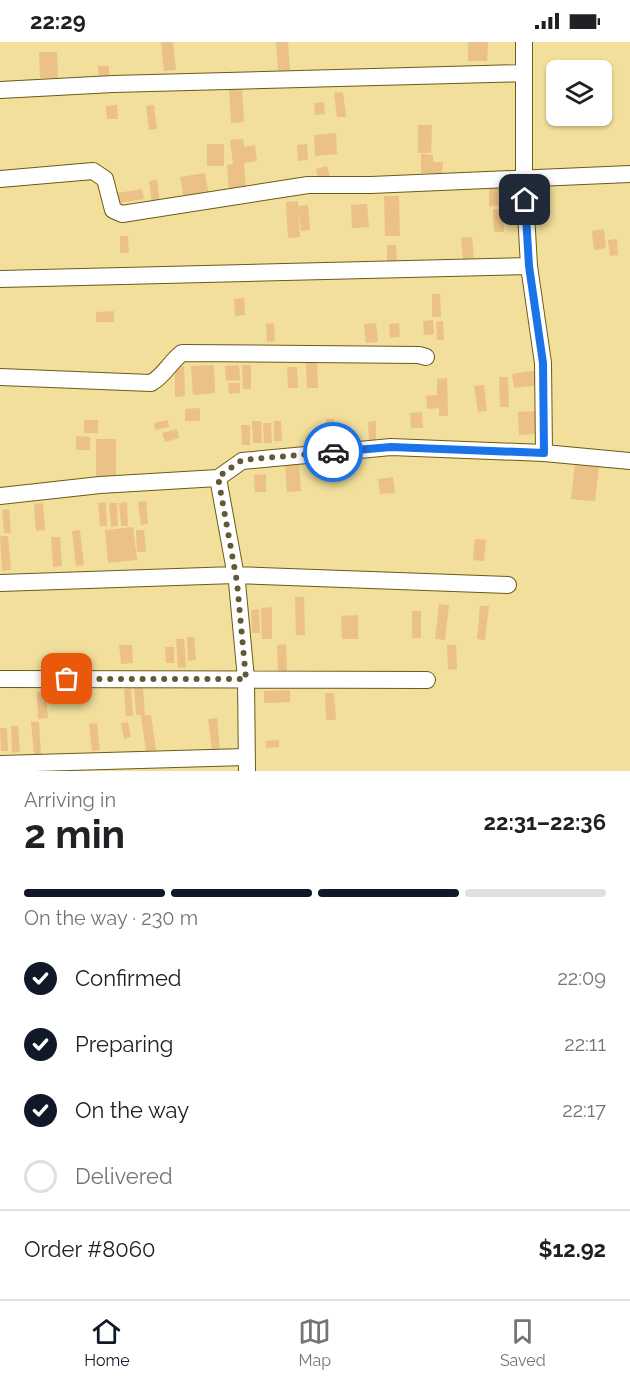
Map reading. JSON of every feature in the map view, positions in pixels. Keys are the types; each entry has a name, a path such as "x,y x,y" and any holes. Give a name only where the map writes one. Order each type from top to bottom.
{"street":[{"path":"524,42 524,178 529,266 543,363 544,453"},
{"path":"0,90 113,84 524,73"},
{"path":"0,179 93,171 105,179 113,210 122,214 308,185 630,174"},
{"path":"0,279 529,266"},
{"path":"0,377 151,383 159,379 170,361 182,353 340,353 426,357"},
{"path":"0,496 100,485 218,477 242,460 391,447 544,453 630,461"},
{"path":"0,764 247,764 246,679 235,575 218,477"},
{"path":"0,583 235,575 508,585"},
{"path":"0,680 427,680"}],"building":[{"path":"161,42 173,42 176,70 164,71"},
{"path":"276,42 288,42 290,70 278,71"},
{"path":"468,42 488,42 487,61 468,61"},
{"path":"39,52 57,52 58,78 40,78"},
{"path":"98,66 109,66 109,83 99,83"},
{"path":"242,88 244,122 231,123 229,89"},
{"path":"343,92 346,117 337,117 334,93"},
{"path":"324,102 325,114 315,115 314,103"},
{"path":"117,105 118,119 107,119 106,106"},
{"path":"154,105 157,129 149,130 146,106"},
{"path":"418,125 432,125 431,153 418,153"},
{"path":"336,133 337,154 315,156 314,135"},
{"path":"243,139 244,147 255,145 257,161 244,163 246,189 229,191 227,165 233,164 230,140"},
{"path":"207,144 224,144 224,166 207,166"},
{"path":"307,144 308,160 298,161 297,145"},
{"path":"421,154 433,155 433,162 443,162 442,173 421,173"},
{"path":"327,166 330,178 319,181 316,169"},
{"path":"205,173 209,196 184,200 180,177"},
{"path":"157,180 160,205 152,206 149,181"},
{"path":"489,188 511,188 511,206 489,206"},
{"path":"142,189 144,199 119,203 117,193"},
{"path":"384,196 399,196 400,236 385,236"},
{"path":"298,201 298,206 308,205 310,230 301,231 298,208 300,237 288,238 286,202"},
{"path":"367,204 369,227 352,228 351,205"},
{"path":"493,209 504,209 504,232 494,232"},
{"path":"604,229 606,248 594,250 592,231"},
{"path":"120,236 128,236 129,253 120,253"},
{"path":"472,237 474,258 463,259 461,238"},
{"path":"617,239 618,255 610,256 608,240"},
{"path":"387,245 396,245 397,265 387,265"},
{"path":"432,294 440,294 441,317 432,317"},
{"path":"244,298 245,315 235,316 234,299"},
{"path":"114,311 114,322 96,322 96,312"},
{"path":"433,320 434,334 424,335 423,321"},
{"path":"443,321 444,340 437,340 436,322"},
{"path":"274,323 275,341 267,342 266,324"},
{"path":"376,323 378,342 366,343 364,324"},
{"path":"399,323 400,337 390,338 389,324"},
{"path":"317,362 318,388 307,388 306,363"},
{"path":"214,365 215,393 193,395 191,366"},
{"path":"239,365 240,380 226,381 225,366"},
{"path":"242,365 251,365 251,389 243,389"},
{"path":"175,366 184,366 185,396 175,397"},
{"path":"287,367 297,367 298,388 288,388"},
{"path":"539,370 541,385 514,388 512,374"},
{"path":"499,377 508,377 509,407 500,407"},
{"path":"447,378 448,416 439,416 439,408 427,409 426,396 437,395 437,379"},
{"path":"228,383 240,383 240,393 229,394"},
{"path":"484,385 487,411 478,412 474,386"},
{"path":"200,408 200,421 185,421 185,409"},
{"path":"535,411 536,434 519,435 518,412"},
{"path":"422,412 423,428 411,428 410,413"},
{"path":"326,419 334,419 335,442 327,442"},
{"path":"84,420 98,420 98,433 84,433"},
{"path":"168,420 169,427 155,430 154,423"},
{"path":"252,421 261,421 262,443 253,443"},
{"path":"274,421 281,421 282,441 274,441"},
{"path":"376,421 376,444 369,444 368,422"},
{"path":"263,423 271,423 272,443 264,443"},
{"path":"241,425 250,425 250,445 242,445"},
{"path":"177,429 179,438 165,442 162,433"},
{"path":"76,436 90,437 90,450 76,450"},
{"path":"96,439 116,439 116,476 96,476"},
{"path":"575,463 599,466 595,501 571,499"},
{"path":"299,464 301,491 287,492 285,465"},
{"path":"266,474 266,492 255,492 254,475"},
{"path":"393,477 395,493 380,494 378,479"},
{"path":"146,501 148,524 141,525 138,502"},
{"path":"106,502 107,526 100,526 98,503"},
{"path":"127,502 128,526 121,526 119,503"},
{"path":"43,503 45,530 36,531 34,504"},
{"path":"109,503 117,503 118,526 111,527"},
{"path":"9,509 11,533 4,533 2,510"},
{"path":"133,527 137,560 108,563 105,530"},
{"path":"80,530 84,565 76,566 72,531"},
{"path":"136,530 144,530 146,552 137,552"},
{"path":"0,536 8,536 11,570 2,571"},
{"path":"51,537 60,537 62,566 53,567"},
{"path":"475,539 486,540 484,561 473,560"},
{"path":"295,597 304,597 305,635 296,635"},
{"path":"439,604 449,605 445,640 435,639"},
{"path":"480,606 489,606 485,640 477,639"},
{"path":"272,607 272,639 262,639 261,608"},
{"path":"259,609 260,633 252,633 251,610"},
{"path":"412,611 421,611 421,638 412,638"},
{"path":"358,615 358,639 342,639 341,616"},
{"path":"187,637 194,637 196,660 188,661"},
{"path":"176,639 184,639 186,667 178,668"},
{"path":"286,644 287,671 278,671 277,645"},
{"path":"119,645 132,645 133,663 121,664"},
{"path":"447,645 456,645 457,669 448,670"},
{"path":"165,647 174,647 174,663 166,663"},
{"path":"131,688 133,716 126,716 124,689"},
{"path":"134,688 143,688 145,715 151,715 156,750 146,751 141,715 136,715"},
{"path":"290,690 290,702 264,703 264,691"},
{"path":"46,691 48,718 38,719 37,692"},
{"path":"325,693 334,693 336,720 326,720"},
{"path":"217,718 220,750 212,751 208,719"},
{"path":"31,722 39,722 41,755 34,755"},
{"path":"128,722 131,737 124,739 121,723"},
{"path":"97,723 100,750 92,751 89,724"},
{"path":"11,726 18,726 20,752 12,753"},
{"path":"0,728 7,728 8,751 1,751"},
{"path":"279,740 279,747 266,748 266,741"}],"way so far":[{"path":"67,679 246,679 237,582 218,477 242,460 333,452"}],"route":[{"path":"333,452 391,447 544,453 543,363 529,266 525,200"}]}
